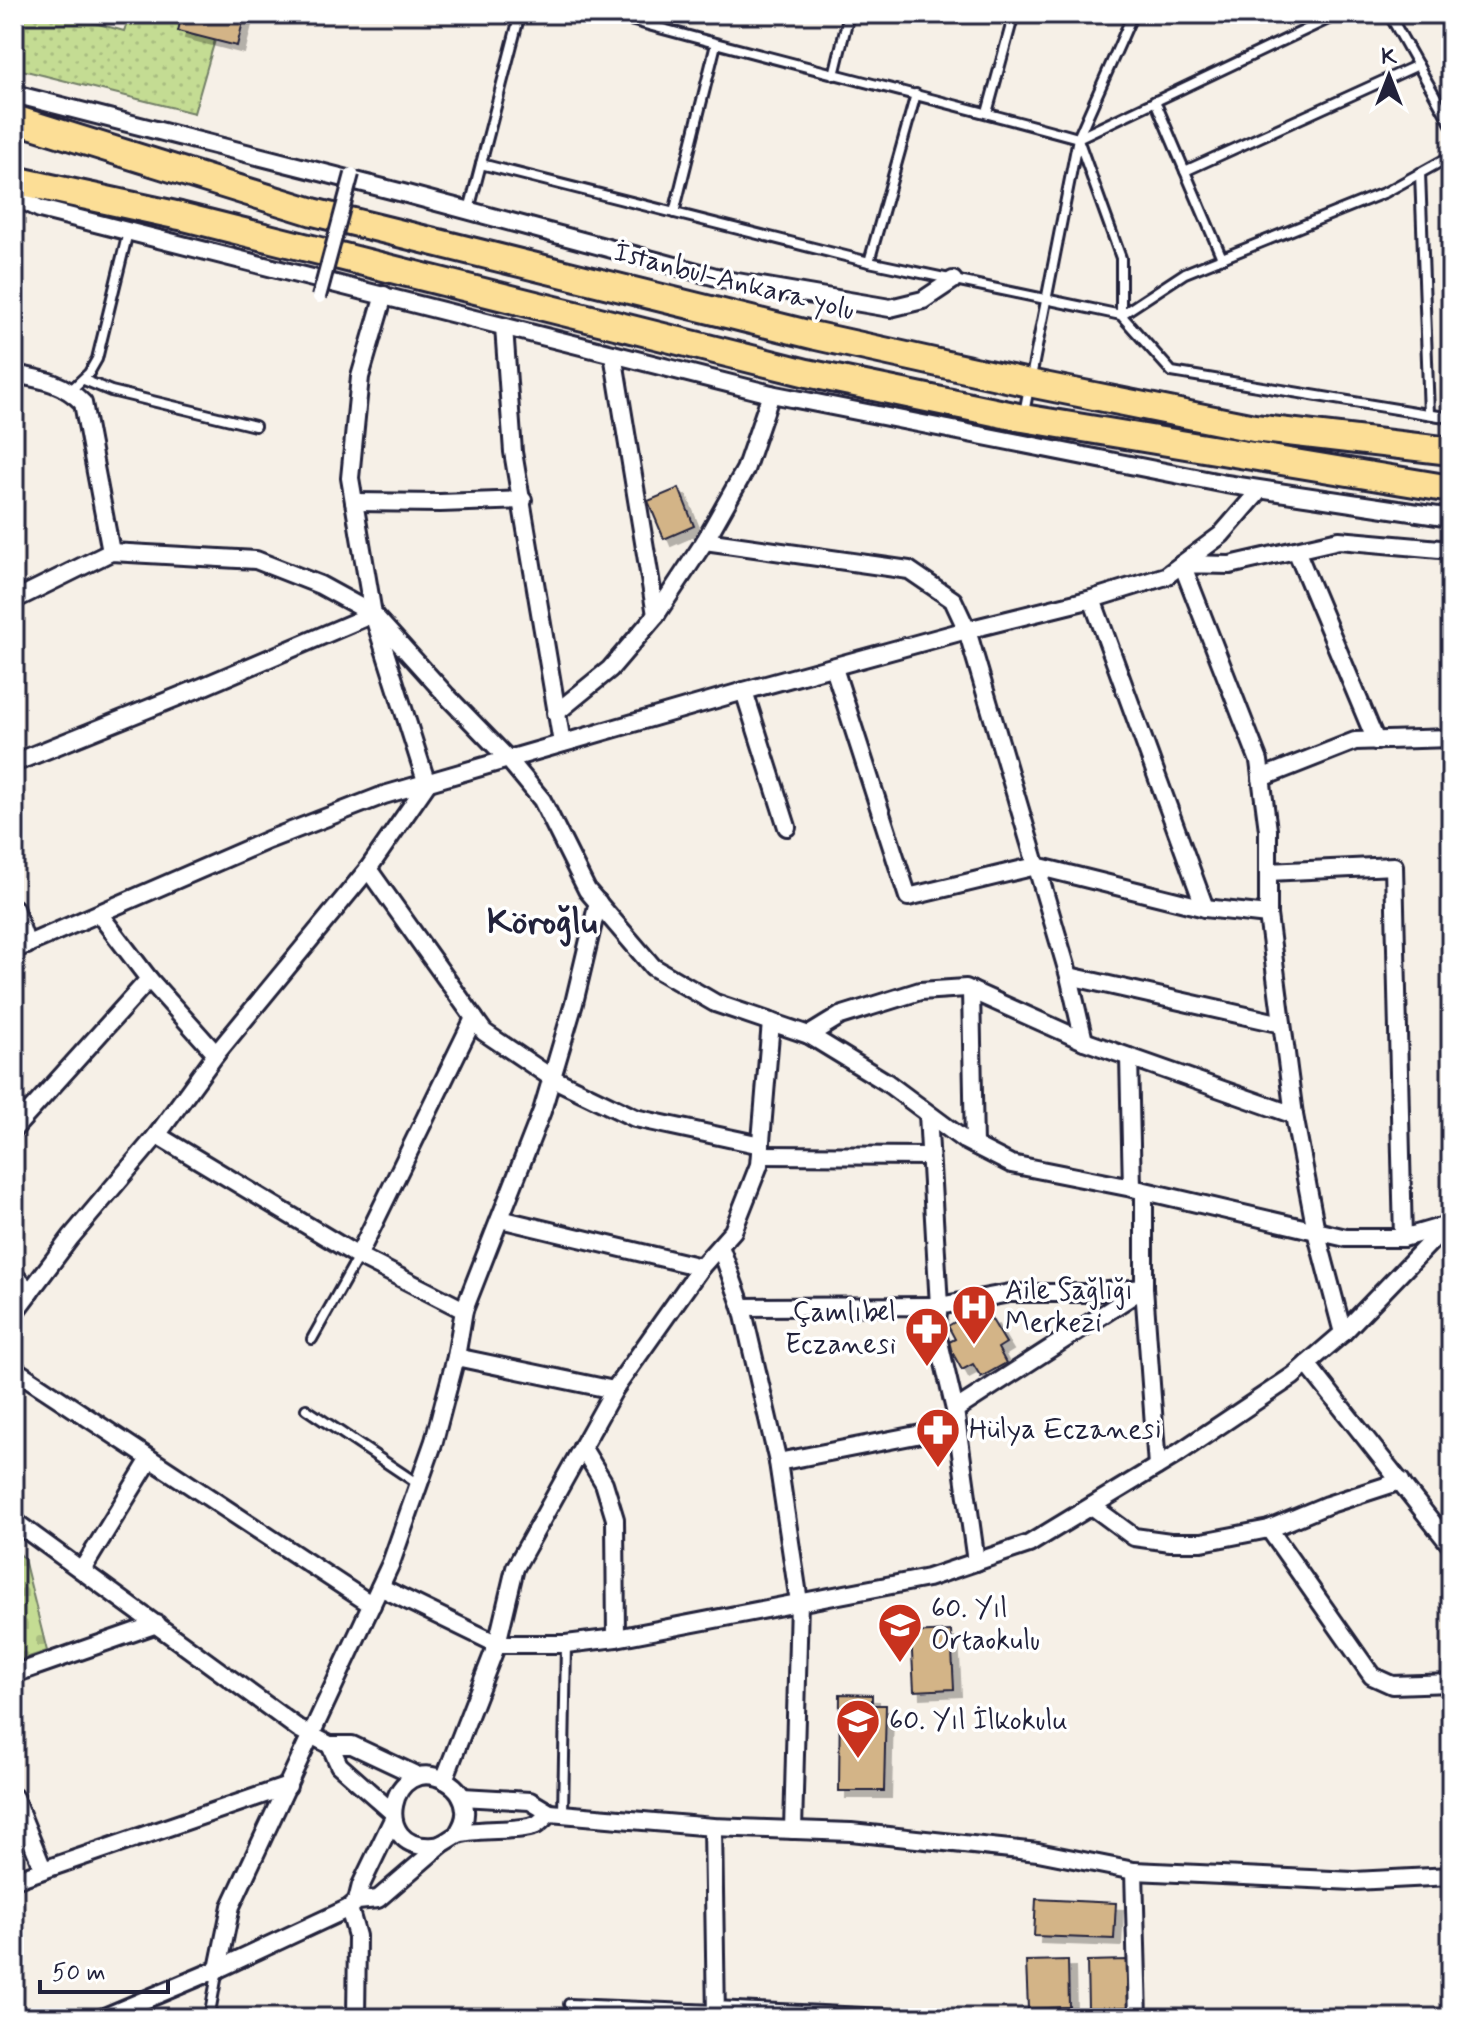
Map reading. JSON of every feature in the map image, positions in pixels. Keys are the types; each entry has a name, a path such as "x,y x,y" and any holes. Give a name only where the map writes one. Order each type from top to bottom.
{"highway":[{"name":"İstanbul-Ankara yolu","path":"14,119 313,212 816,336 1254,428 1451,451"},
{"path":"14,180 180,216 807,373 1023,418 1451,489"}],"street":[{"path":"14,94 469,210 731,281 890,308 923,300 953,280"},
{"path":"319,297 352,174"},
{"path":"14,196 40,209 771,394 1260,490 1451,518"},
{"path":"384,295 360,377 350,478 373,614 427,784"},
{"path":"504,327 513,452 562,743"},
{"path":"613,354 656,615"},
{"path":"14,374 77,385 111,552"},
{"path":"556,713 610,669 656,615 705,541 745,470 771,394"},
{"path":"14,908 20,947 268,840 384,795 744,691 1092,599 1166,576 1221,535 1260,490"},
{"path":"354,502 523,500"},
{"path":"1182,564 1230,565 1339,540 1451,550"},
{"path":"705,541 909,570 953,600 967,630 1069,976 1084,1041"},
{"path":"1296,550 1376,741"},
{"path":"14,600 111,552 256,560 320,585 373,614 509,760 542,800 587,890 653,967 715,1003 809,1035 886,1082 974,1145 1011,1164 1346,1238 1403,1238 1448,1226"},
{"path":"1182,564 1259,761 1268,830 1268,915 1294,1115 1316,1231 1343,1333"},
{"path":"1092,599 1205,908"},
{"path":"14,763 373,614"},
{"path":"834,668 908,897 1036,866 1205,908 1268,915"},
{"path":"744,691 787,827"},
{"path":"1261,778 1355,741 1451,738"},
{"path":"14,1313 71,1237 157,1135 216,1054 368,869 427,784"},
{"path":"1268,872 1394,866 1403,1238"},
{"path":"368,869 484,1032 552,1078 635,1118 761,1150 930,1156"},
{"path":"218,1969 231,1906 380,1587 434,1441 456,1357 464,1310 542,1111 574,1003 598,902"},
{"path":"100,915 149,979 216,1054"},
{"path":"1069,976 1282,1024"},
{"path":"14,1129 149,979"},
{"path":"809,1035 840,1016 920,991 966,988 1084,1041 1294,1115"},
{"path":"971,990 974,1145"},
{"path":"358,1256 474,1018"},
{"path":"444,1780 497,1644 515,1568 614,1390 701,1267 733,1231 759,1165 771,1022"},
{"path":"1129,1057 1157,1466"},
{"path":"928,1114 939,1306 936,1329 956,1418 976,1562"},
{"path":"157,1135 358,1256 464,1310"},
{"path":"500,1219 701,1267"},
{"path":"380,1587 497,1644 566,1644 616,1638 928,1578 976,1562 1029,1544 1157,1466 1293,1376 1343,1333 1448,1226"},
{"path":"720,1246 742,1307 778,1462 799,1602 793,1830"},
{"path":"14,1275 30,1292"},
{"path":"742,1307 939,1306 1010,1293 1084,1293 1144,1288"},
{"path":"778,1462 956,1418 1144,1288"},
{"path":"456,1357 614,1390"},
{"path":"1307,1364 1451,1546"},
{"path":"14,1369 372,1605"},
{"path":"582,1447 604,1483 615,1519 616,1638"},
{"path":"82,1570 150,1459"},
{"path":"1092,1506 1134,1537 1202,1542 1269,1529 1327,1505 1401,1481"},
{"path":"14,1521 312,1735 330,1745 352,1745 418,1776 444,1780 456,1788 462,1797 465,1816 458,1833"},
{"path":"1269,1529 1372,1676 1392,1685 1451,1683"},
{"path":"14,1674 157,1624"},
{"path":"330,1745 339,1765 392,1815 397,1829 410,1841 432,1846 442,1844"},
{"path":"356,2018 357,1936 353,1905 392,1815 397,1793 418,1776"},
{"path":"14,1880 288,1786"},
{"path":"14,1797 43,1869"},
{"path":"462,1797 530,1801 556,1813 713,1827 851,1832 1038,1852 1134,1871 1354,1881 1451,1876"},
{"path":"102,2018 218,1969 353,1905 378,1899 458,1833 535,1825 556,1813"},
{"path":"713,1827 716,2014 886,2018"},
{"path":"1134,1871 1138,2018"}],"lane":[{"path":"469,210 520,14"},
{"path":"609,14 1078,138 1339,14"},
{"path":"834,75 849,14"},
{"path":"987,113 1014,14"},
{"path":"1023,418 1078,138 1133,14"},
{"path":"1389,14 1451,124"},
{"path":"674,213 716,44"},
{"path":"1185,171 1418,65"},
{"path":"869,262 916,94"},
{"path":"1155,101 1222,258"},
{"path":"1078,138 1121,258 1121,315"},
{"path":"1121,315 1185,273 1386,192 1451,156"},
{"path":"481,164 869,262 1121,315 1172,372 1451,418"},
{"path":"1420,173 1429,414"},
{"path":"128,232 97,359 77,385 255,426"},
{"path":"312,1339 358,1256"},
{"path":"306,1409 418,1484"},
{"path":"556,1813 566,1644"},
{"path":"209,2018 218,1969"},
{"path":"569,2004 716,2014"}],"green space":[{"path":"14,14 62,14 124,31 130,14 139,14 217,33 194,113 14,68"},
{"path":"14,1547 24,1559 47,1651 14,1662"}],"building":[{"path":"182,14 245,14 237,46 178,31"},
{"path":"679,488 694,526 664,539 648,501"},
{"path":"973,1311 981,1324 991,1318 1006,1343 998,1348 1006,1363 981,1377 973,1364 962,1370 947,1343 955,1339 948,1326"},
{"path":"951,1631 954,1689 914,1691 911,1633"},
{"path":"840,1694 872,1695 872,1705 886,1705 884,1791 839,1791"},
{"path":"1036,1899 1116,1903 1114,1939 1034,1936"},
{"path":"1068,1960 1069,2007 1028,2009 1026,1961"},
{"path":"1128,1960 1129,2007 1088,2009 1087,1961"}],"place":[{"name":"Aile Sağlığı Merkezi","path":"974,1346"},
{"name":"Çamlıbel Eczanesi","path":"927,1368"},
{"name":"Hülya Eczanesi","path":"938,1469"},
{"name":"60. Yıl Ortaokulu","path":"900,1664"},
{"name":"60. Yıl İlkokulu","path":"858,1760"}],"district":[{"name":"Köroğlu","path":"542,923"}]}
